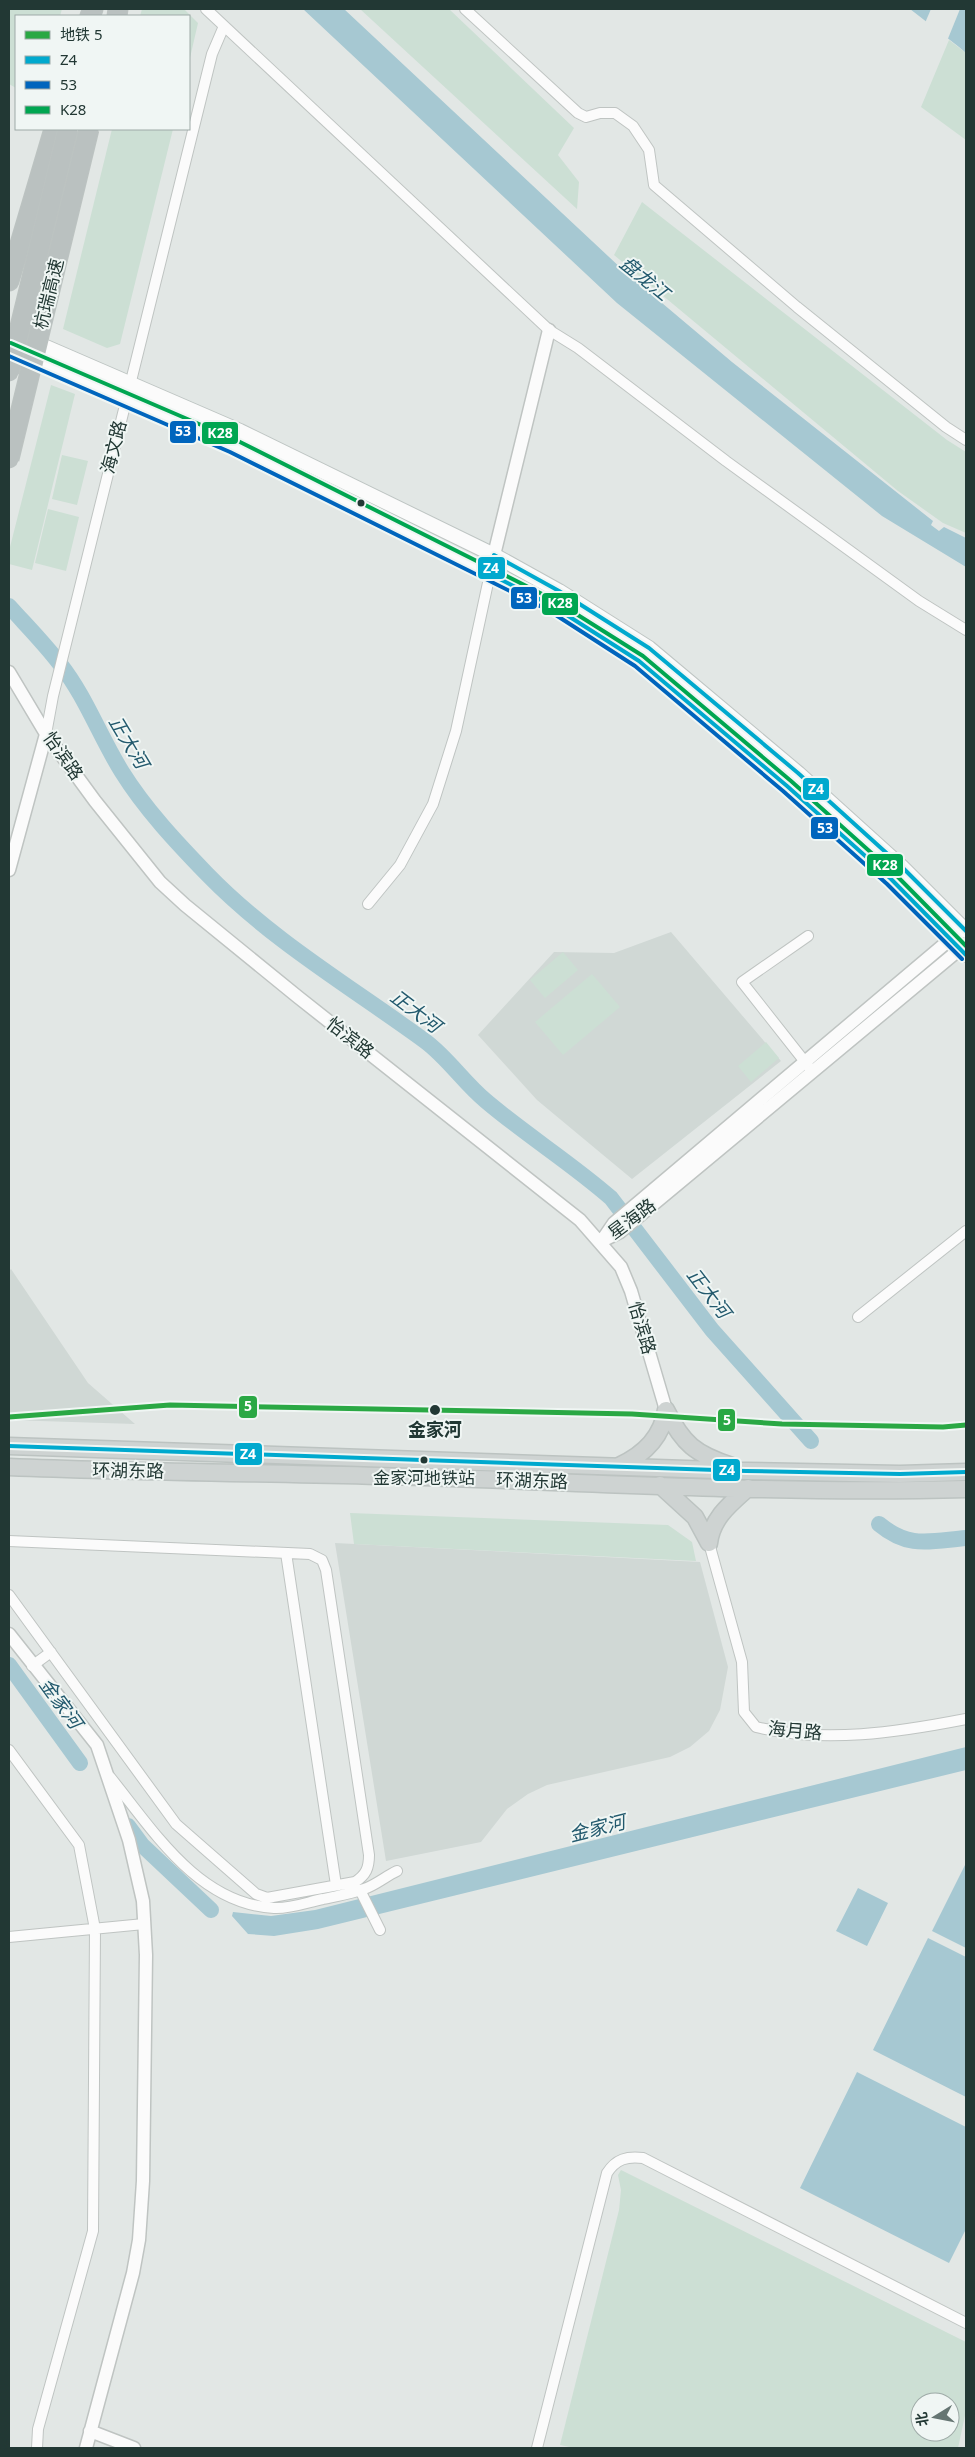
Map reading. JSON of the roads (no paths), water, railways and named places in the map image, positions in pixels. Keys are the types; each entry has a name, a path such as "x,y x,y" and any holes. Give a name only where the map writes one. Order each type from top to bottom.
{"highway":[{"path":"9,281 54,130"},
{"name":"杭瑞高速","path":"9,372 68,130"},
{"name":"杭瑞高速","path":"9,459 89,130"}],"main road":[{"path":"9,331 240,431 494,555 559,591 649,648 798,773 902,867 965,929"},
{"path":"9,349 233,446 551,605 639,662 788,786 891,879 961,947"},
{"path":"617,1467 632,1460 644,1451 657,1436 664,1422 666,1410"},
{"path":"666,1410 679,1435 691,1447 717,1461 746,1471"},
{"name":"环湖东路","path":"9,1446 746,1471 900,1474 966,1472"},
{"name":"环湖东路","path":"9,1467 748,1488 903,1491 966,1489"},
{"path":"660,1485 695,1517 709,1543"},
{"path":"709,1543 711,1529 724,1509 748,1488"}],"street":[{"path":"206,9 549,330 578,348 726,461 919,601 966,630"},
{"path":"465,9 578,113 586,117 600,113 615,114 633,126 649,150 654,185 797,307 946,427 966,440"},
{"name":"海文路","path":"9,870 46,734 52,696 212,54 224,26"},
{"path":"368,904 400,865 433,804 456,731 494,555 549,330"},
{"name":"怡滨路","path":"9,672 46,734 95,801 160,882 185,905 580,1220 601,1242 620,1267 631,1291 666,1410"},
{"name":"星海路","path":"601,1242 808,1066 961,947 965,929"},
{"path":"808,936 742,982 808,1066"},
{"path":"858,1317 966,1231"},
{"path":"9,1541 286,1554 316,1556 322,1560 326,1570 369,1855 369,1866 363,1877 355,1882 268,1898 256,1894 176,1824 9,1595"},
{"name":"海月路","path":"709,1543 742,1662 744,1712 756,1728 809,1734 858,1734 930,1726 966,1719"},
{"path":"286,1554 336,1885"},
{"path":"9,1634 32,1666 97,1745 139,1878 144,1924 146,1954 144,2132 139,2240 133,2274 86,2448"},
{"path":"32,1666 51,1652"},
{"path":"97,1745 110,1735"},
{"path":"9,1750 80,1845 96,1929 93,2231 38,2429 37,2448"},
{"path":"106,1772 164,1844 186,1867 211,1888 228,1897 276,1908 362,1894 397,1871"},
{"path":"362,1894 380,1930"},
{"path":"9,1937 144,1924"},
{"path":"537,2448 607,2173 612,2165 626,2157 643,2158 966,2323"},
{"path":"90,2431 134,2448"}],"water":[{"path":"303,9 344,9 624,271 732,362 933,521 931,525 939,531 944,527 966,538 966,567 882,516 617,303"},
{"path":"910,9 966,9 966,53 959,47"},
{"path":"966,1747 966,1770 318,1929 274,1936 248,1934 232,1916 233,1912 271,1916 315,1910"},
{"path":"966,1863 966,1948 932,1931"},
{"path":"858,1888 888,1903 867,1946 836,1931"},
{"path":"928,1938 966,1957 966,2097 873,2050"},
{"path":"857,2072 966,2127 966,2229 949,2263 800,2188"}],"waterway":[{"name":"正大河","path":"9,606 48,649 78,690 114,759 131,786 162,825 207,874 232,898 285,942 425,1041 486,1101 611,1198 712,1330 811,1441"},
{"name":"正大河","path":"879,1524 900,1537 920,1542 966,1538"},
{"name":"金家河","path":"9,1665 80,1763"},
{"name":"金家河","path":"128,1826 142,1845 211,1910"}],"metro line":[{"name":"5","path":"9,1417 170,1405 632,1414 782,1424 943,1427 966,1425"}],"place":[{"name":"金家河","path":"435,1410"},
{"name":"金家河地铁站","path":"424,1460"}],"water label":[{"name":"盘龙江","path":"645,278"}]}
